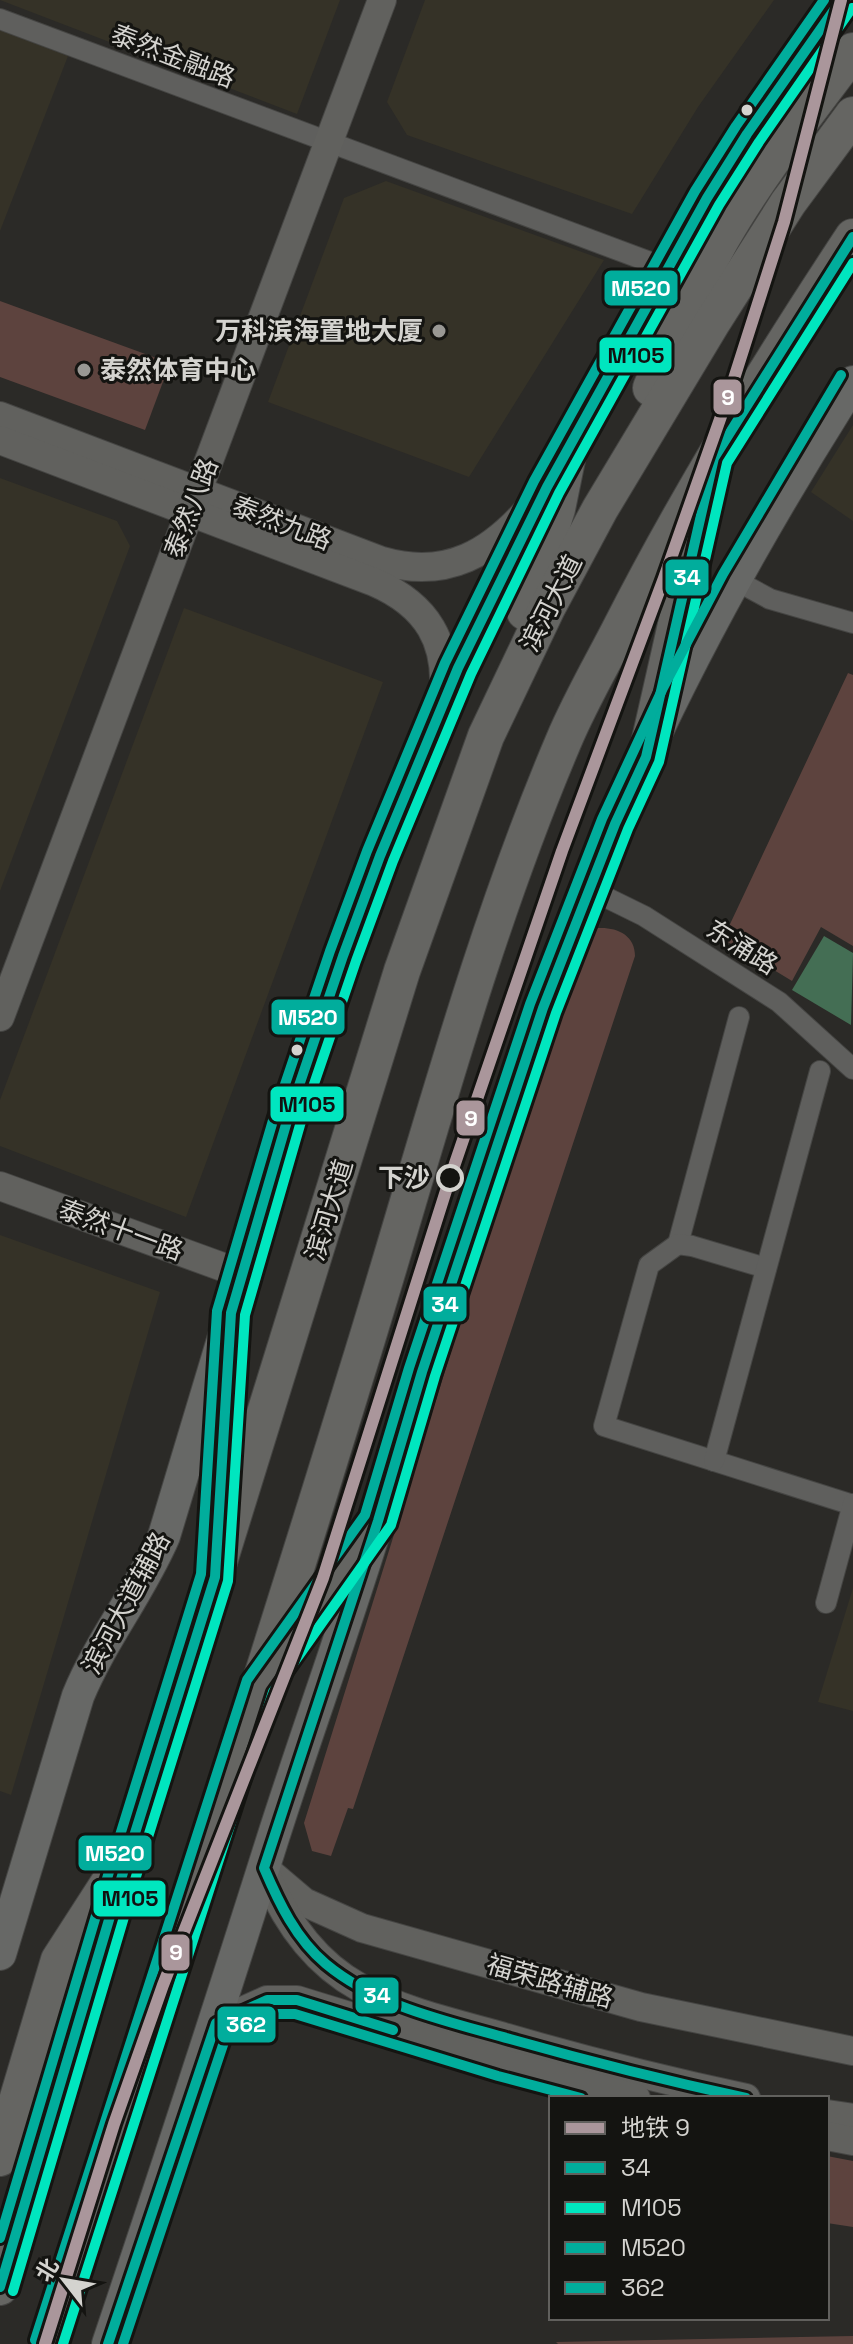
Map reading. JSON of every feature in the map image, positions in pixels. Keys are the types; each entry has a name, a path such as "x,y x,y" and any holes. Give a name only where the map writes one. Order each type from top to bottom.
{"highway":[{"path":"600,509 689,299 724,235 771,161 853,51"},
{"name":"滨河大道","path":"0,2287 130,1849 402,971 486,736 547,608 600,509 788,203 853,115"},
{"path":"48,2344 260,1686 388,1275 449,1058 514,863 574,720 646,579 714,458 853,237"},
{"path":"486,736 546,549 570,445"},
{"path":"646,757 714,458"},
{"path":"215,1577 231,1313"},
{"path":"260,1686 378,1521"},
{"path":"0,2158 59,1960 130,1849"}],"main road":[{"name":"滨河大道辅路","path":"0,1954 78,1696 95,1659 155,1557 164,1536 287,1121 380,856 442,706 547,487 666,268 747,134 841,0"},
{"path":"108,2344 216,2023 378,1521 422,1372 543,1008 589,889 646,757 735,580 853,382"}],"street":[{"name":"泰然八路","path":"0,1017 382,0"},
{"name":"泰然金融路","path":"0,19 666,268"},
{"name":"泰然九路","path":"0,416 374,582 410,601 426,619 438,646 444,678 442,706"},
{"name":"泰然九路","path":"0,440 382,561 427,569 460,562 484,549 521,518 547,487"},
{"path":"735,580 770,599 853,623"},
{"name":"东涌路","path":"589,889 644,916 779,1002 853,1069"},
{"path":"739,1017 678,1244 649,1265 604,1426 853,1504 826,1603"},
{"path":"714,1461 820,1071"},
{"name":"泰然十一路","path":"0,1186 242,1274"},
{"path":"678,1244 766,1268"},
{"path":"264,1868 278,1903 294,1928 325,1963 358,1987 446,2021 594,2063 737,2096"},
{"name":"福荣路辅路","path":"264,1868 304,1902 362,1928 641,2007 853,2051"},
{"path":"216,2023 267,2000 297,2000 502,2063 628,2096"},
{"path":"829,2114 853,2118"},
{"path":"829,2136 853,2141"}],"shaded area":[{"path":"0,0 340,0 297,114"},
{"path":"425,0 774,0 698,107 632,214 407,135 387,102"},
{"path":"0,30 68,56 0,231"},
{"name":"万科滨海置地大厦","path":"386,181 604,260 469,477 268,402 344,198"},
{"name":"泰然体育中心","path":"0,301 170,363 145,430 0,377"},
{"path":"853,425 853,521 811,492"},
{"path":"0,478 117,521 130,546 0,891"},
{"path":"184,608 383,682 186,1217 0,1146 0,1100"},
{"path":"848,673 853,675 853,946 821,927 792,981 723,939"},
{"path":"598,928 624,934 632,943 635,956 353,1809 348,1808 331,1856 312,1851 304,1823 499,1198 585,945 593,930"},
{"path":"824,936 853,953 851,1025 792,990"},
{"path":"0,1235 160,1292 11,1795 0,1791"},
{"path":"853,1588 853,1711 818,1702"},
{"path":"829,2156 853,2161 853,2227 829,2223"},
{"path":"853,2336 853,2344 556,2342"}],"metro line":[{"name":"9","path":"45,2344 114,2124 163,1985 323,1578 450,1178 562,851 731,388 784,222 841,0"}],"transit line":[{"name":"M520","path":"0,2238 201,1574 217,1311 274,1117 330,951 367,851 445,663 534,481 695,191 736,126 824,0"},
{"name":"34","path":"0,2287 130,1849 215,1577 231,1313 287,1121 343,956 380,856 458,668 547,487 707,198 747,134 841,0"},
{"name":"M105","path":"13,2291 143,1853 228,1581 245,1315 300,1125 356,961 393,861 471,674 559,493 719,205 852,8"},
{"name":"34","path":"738,2096 569,2055 462,2026 390,2002 346,1979 315,1954 282,1907 264,1868 378,1521 422,1372 543,1008 615,824 646,757 714,458 853,237"},
{"name":"M105","path":"63,2344 273,1692 391,1525 435,1376 556,1013 628,829 659,762 727,463 853,263"},
{"name":"M520","path":"35,2340 247,1680 365,1515 409,1368 530,1004 602,819 663,688 723,574 841,375"},
{"name":"34","path":"108,2344 216,2023 267,2000 297,2000 393,2030"},
{"name":"362","path":"123,2344 227,2033 270,2014 295,2014 573,2096"}],"place":[{"name":"万科滨海置地大厦","path":"439,331"},
{"name":"泰然体育中心","path":"84,370"},
{"name":"下沙","path":"450,1178"}]}
